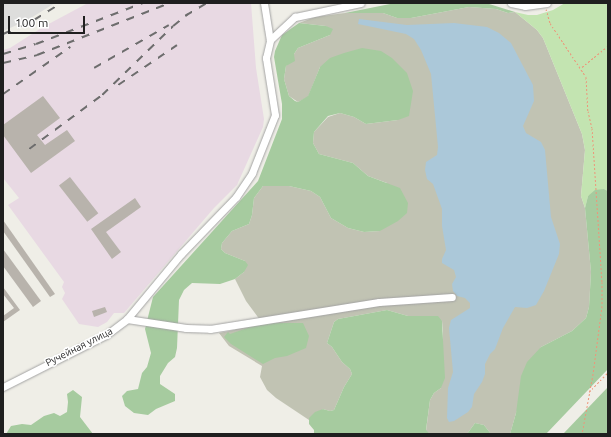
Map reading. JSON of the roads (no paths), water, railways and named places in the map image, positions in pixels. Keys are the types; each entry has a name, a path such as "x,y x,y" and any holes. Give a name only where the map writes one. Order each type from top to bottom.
{"street":[{"path":"264,3 270,40"},
{"path":"270,40 295,17 361,3"},
{"path":"511,3 525,6 546,4"},
{"name":"Ручейная улица","path":"3,387 106,335 127,319 181,254 236,197 252,173 274,115 266,58 270,40"},
{"path":"127,319 186,328 210,329 379,302 452,297"}],"water":[{"path":"359,19 407,25 454,23 487,27 499,33 511,43 533,85 534,101 523,126 526,133 541,142 545,150 551,217 560,244 559,254 544,291 536,305 527,308 515,307 503,328 495,349 490,354 485,364 485,374 482,382 474,394 472,407 468,412 454,421 449,422 447,418 448,388 453,372 449,328 451,320 470,308 470,303 465,298 457,296 453,291 452,284 456,277 454,270 442,263 446,250 442,226 442,209 433,184 427,179 425,170 426,162 437,155 438,147 431,74 421,50 414,39 406,34 358,24"}],"railway":[{"path":"3,34 34,20 61,3"},
{"path":"3,54 36,44 143,3"},
{"path":"3,63 37,55 170,3"},
{"path":"185,16 207,3"},
{"path":"29,149 102,95 173,26 188,14"},
{"path":"94,68 169,25"},
{"path":"118,85 177,45"},
{"path":"3,94 70,47"}]}
